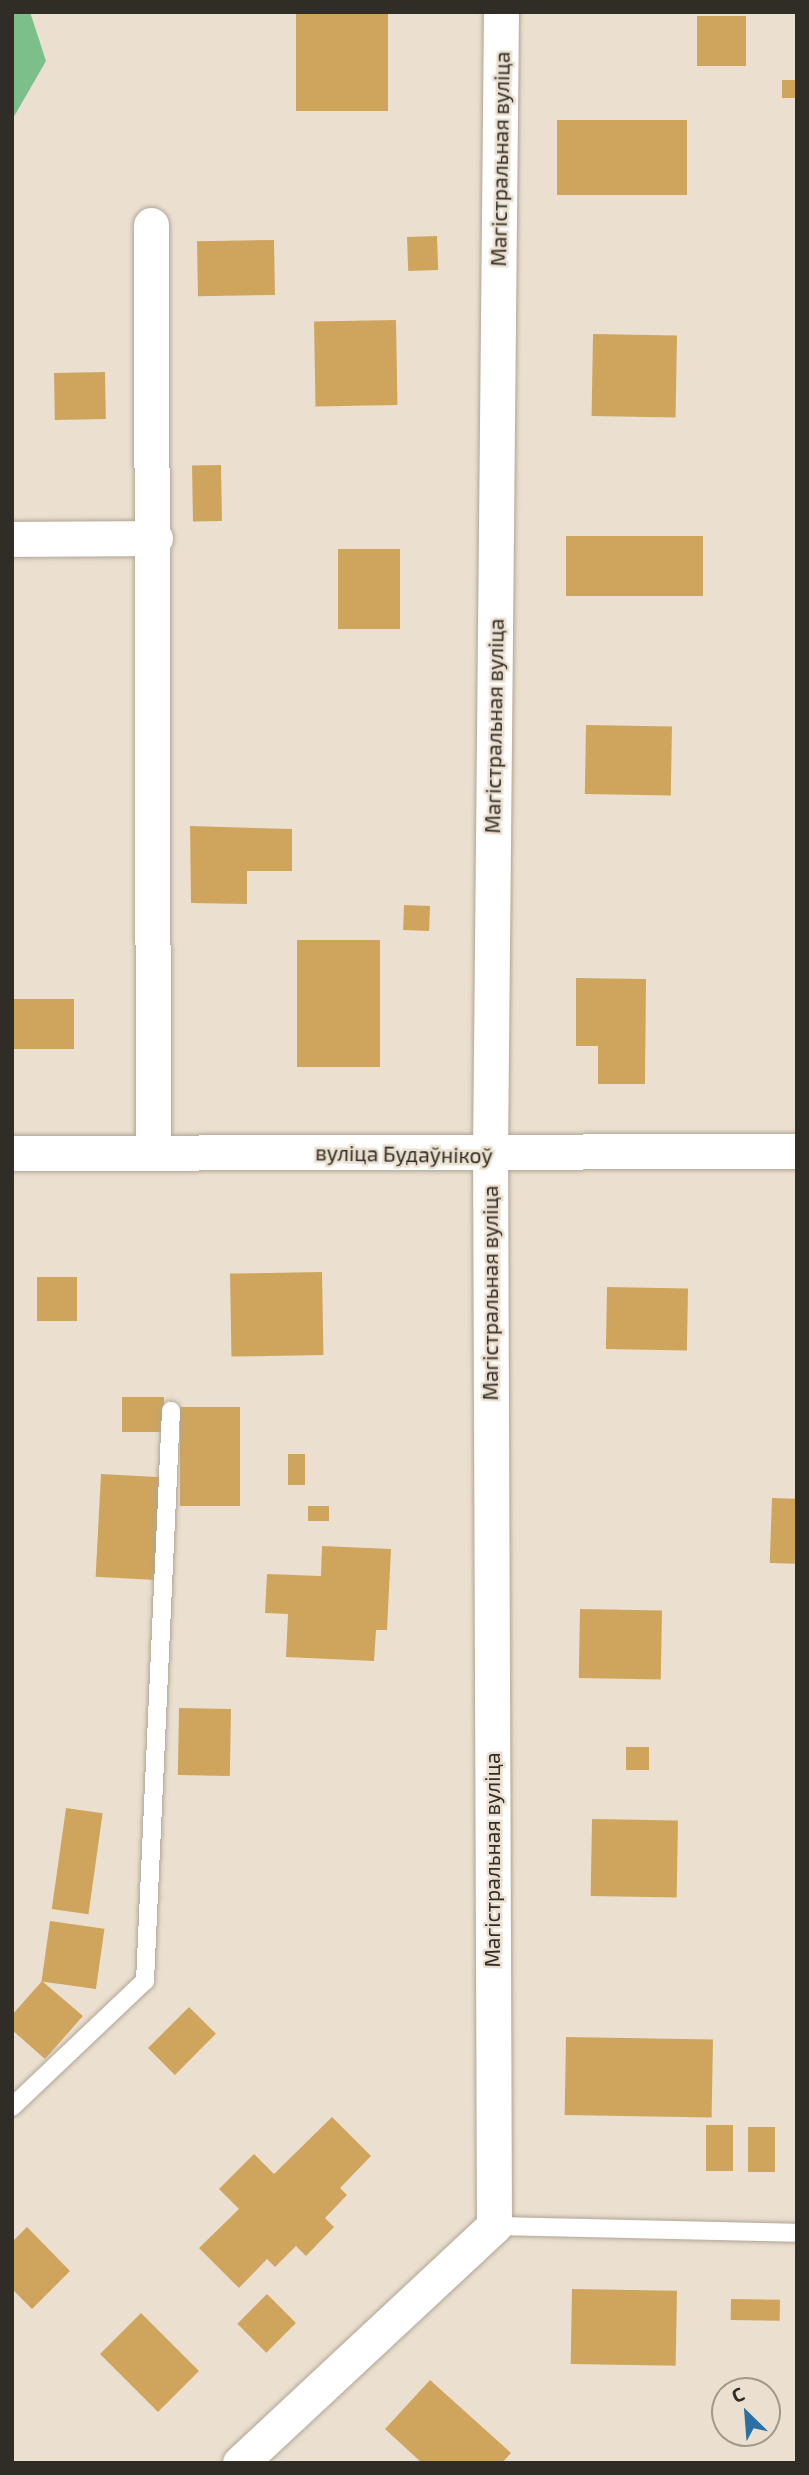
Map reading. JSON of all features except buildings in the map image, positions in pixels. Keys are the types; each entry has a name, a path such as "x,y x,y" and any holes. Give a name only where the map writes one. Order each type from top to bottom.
{"street":[{"name":"Магістральная вуліца","path":"494,2226 490,1155 501,12"},
{"path":"151,225 155,538 153,1151"},
{"path":"12,539 155,538"},
{"name":"вуліца Будаўнікоў","path":"12,1153 153,1151 490,1155 797,1151"},
{"path":"240,2463 494,2226"}],"lane":[{"path":"12,2107 145,1981 171,1410"},
{"path":"494,2226 797,2233"}],"green space":[{"path":"12,12 30,12 46,61 12,120"}]}
